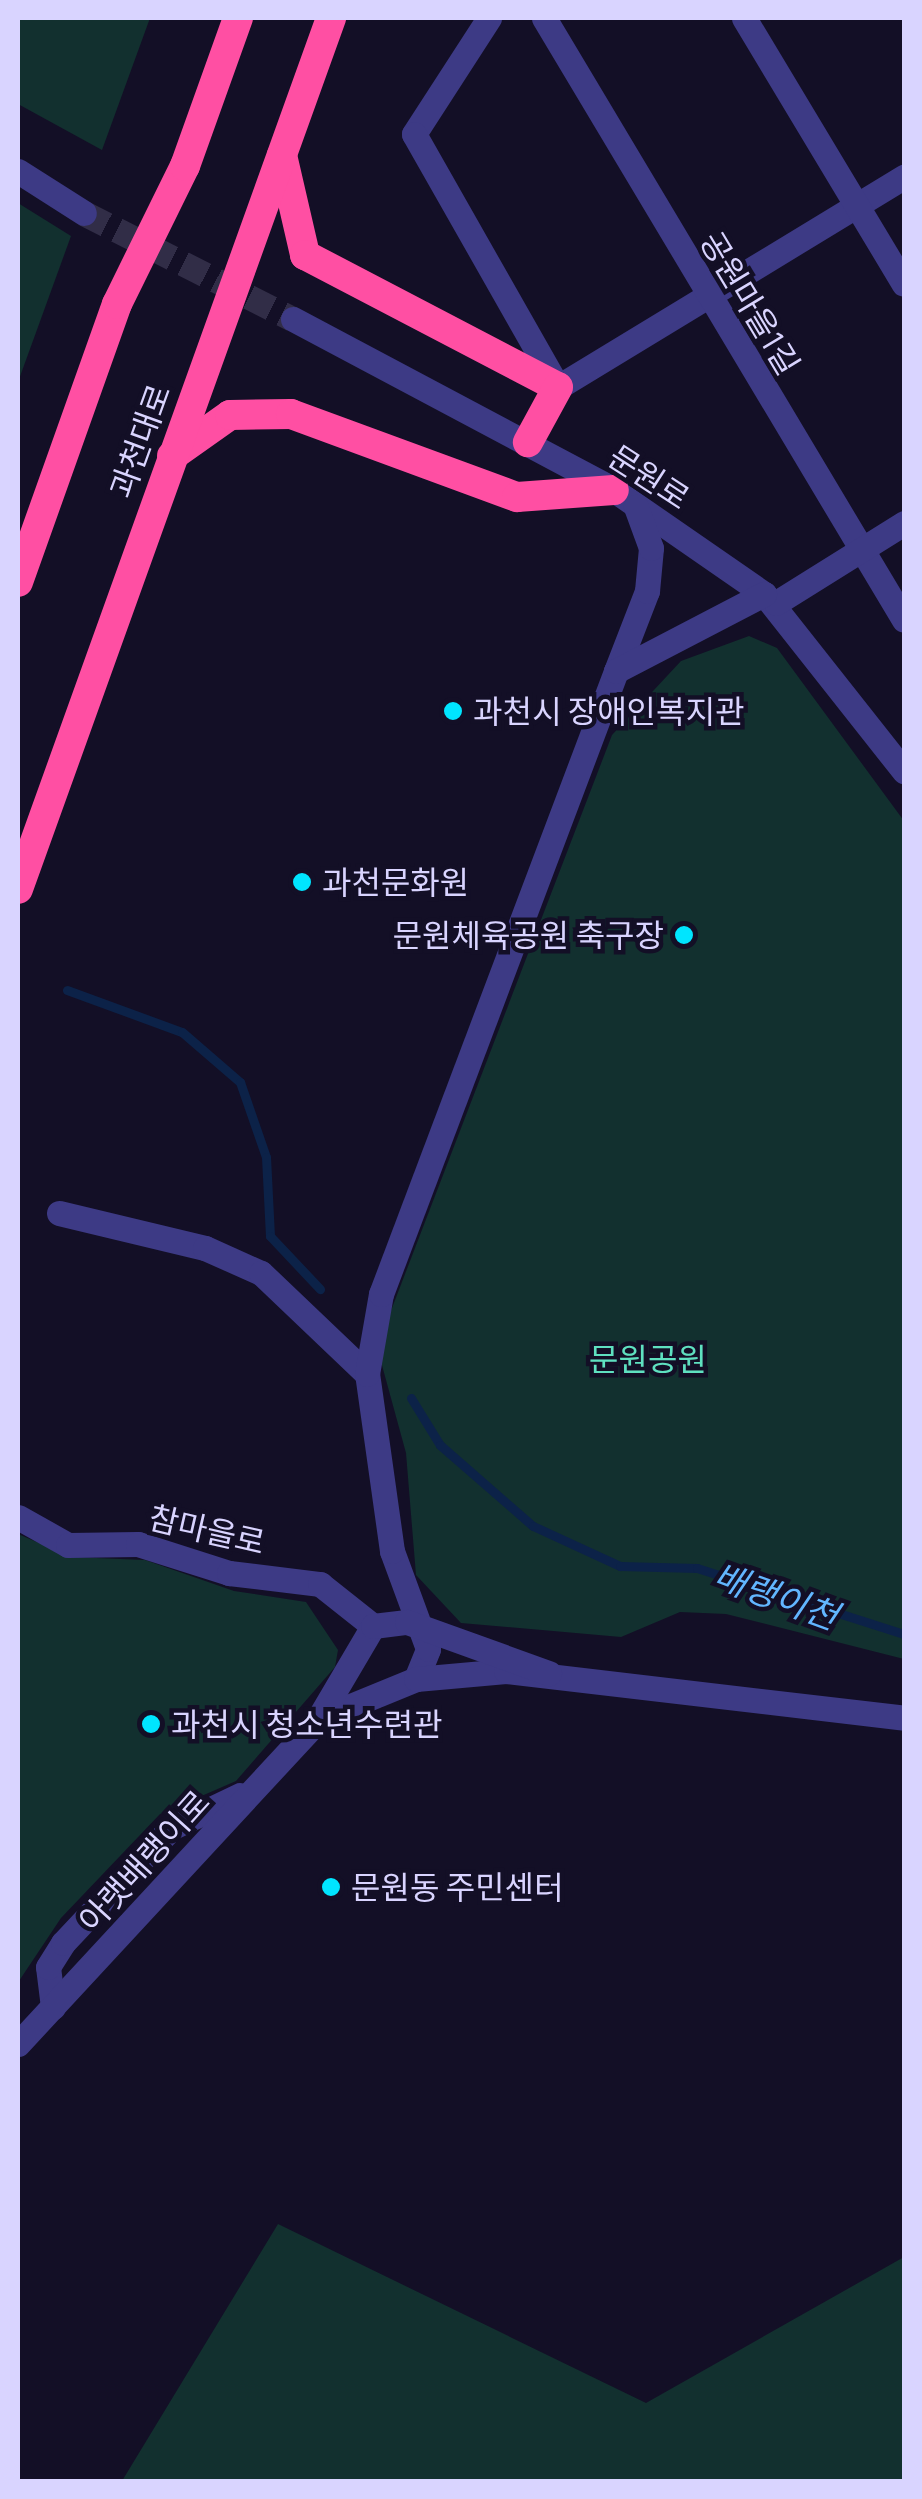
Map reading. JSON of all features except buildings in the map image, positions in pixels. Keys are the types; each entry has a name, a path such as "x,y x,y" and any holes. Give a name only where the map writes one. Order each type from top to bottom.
{"highway":[{"name":"과천대로","path":"18,582 116,304 186,166 238,18"},
{"name":"과천대로","path":"18,889 331,18"},
{"path":"282,155 305,255 558,387 528,442"},
{"path":"172,456 230,416 292,414 517,498 625,498"}],"street":[{"path":"489,18 414,134 558,387 904,177"},
{"name":"공원마을1길","path":"544,18 904,620"},
{"path":"744,18 904,284"},
{"path":"18,172 84,213"},
{"name":"문원로","path":"293,318 625,498 770,598 904,771"},
{"path":"317,1721 406,1683 428,1659 392,1552 367,1374 381,1294 647,591 651,548 625,498"},
{"path":"616,671 770,598 904,524"},
{"path":"59,1213 205,1248 261,1273 367,1374"},
{"name":"참마을로","path":"18,1517 68,1546 138,1544 229,1573 320,1584 377,1624"},
{"path":"317,1721 377,1624 392,1552"},
{"path":"377,1624 420,1630 549,1673 904,1718"},
{"path":"360,1652 374,1680 406,1683 549,1673"},
{"name":"아랫배랭이로","path":"18,2044 317,1721"},
{"path":"53,2008 48,1967 63,1943 171,1828 254,1788"}],"green space":[{"path":"18,18 150,18 102,150 18,104"},
{"path":"18,203 71,236 18,382"},
{"name":"문원공원","path":"749,636 777,648 904,821 904,1659 726,1614 680,1612 621,1637 461,1623 416,1575 406,1453 377,1347 612,735 681,661"},
{"name":"과천시 청소년수련관","path":"18,1534 72,1557 145,1560 234,1591 306,1602 338,1650 335,1667 236,1781 160,1814 61,1918 19,1981"},
{"path":"278,2224 646,2403 904,2257 904,2481 122,2481"}],"waterway":[{"name":"배랭이천","path":"67,990 182,1032 240,1082 266,1157 270,1236 320,1289"},
{"name":"배랭이천","path":"411,1398 440,1445 533,1526 620,1566 697,1568 904,1634"}],"tunnel":[{"path":"84,213 293,319"}],"place":[{"name":"과천시 장애인복지관","path":"453,711"},
{"name":"과천문화원","path":"302,882"},
{"name":"문원체육공원 축구장","path":"684,935"},
{"name":"과천시 청소년수련관","path":"151,1724"},
{"name":"문원동 주민센터","path":"331,1887"}]}
